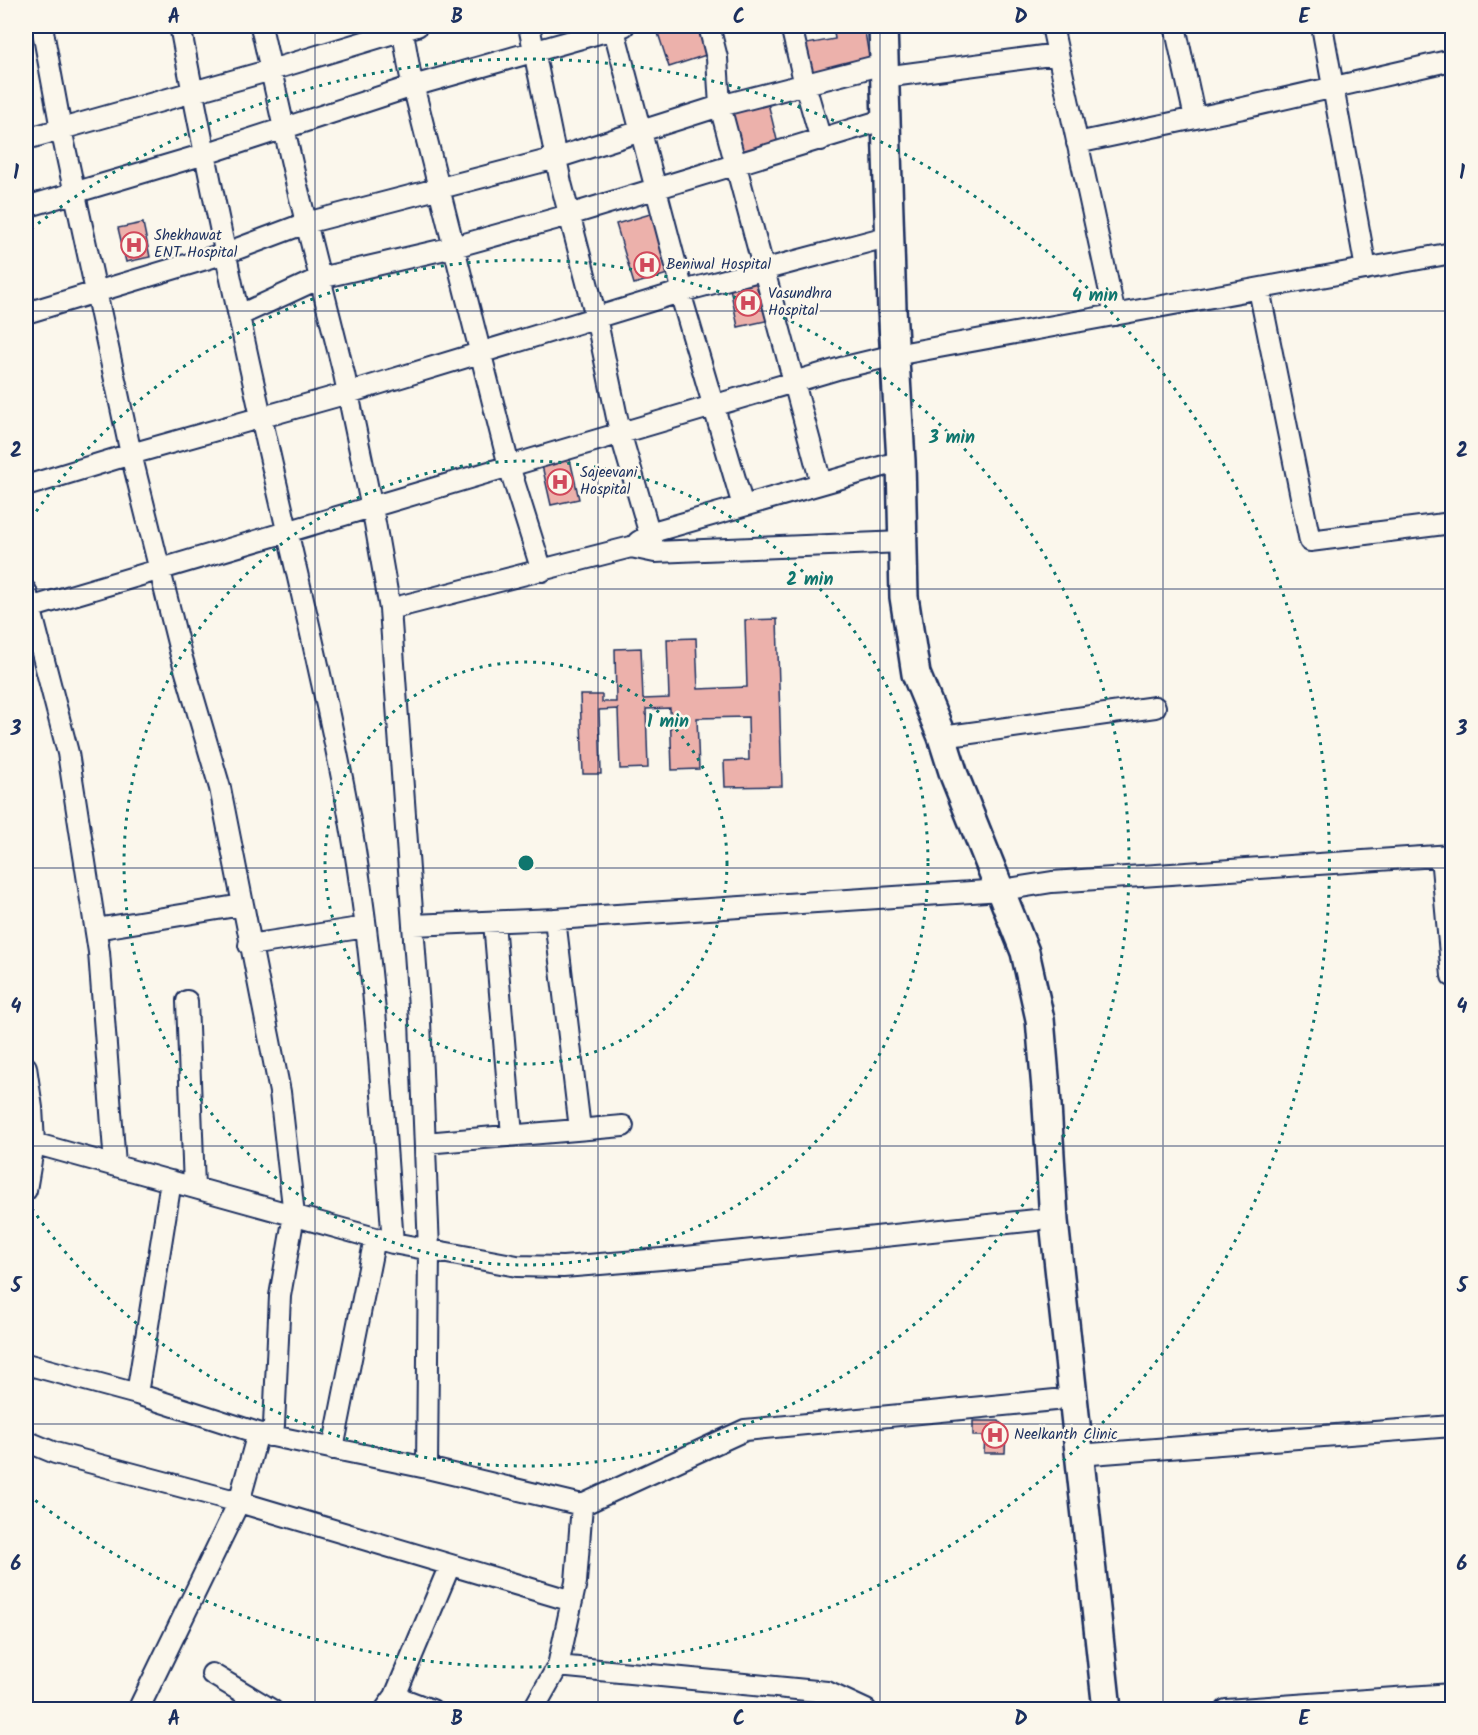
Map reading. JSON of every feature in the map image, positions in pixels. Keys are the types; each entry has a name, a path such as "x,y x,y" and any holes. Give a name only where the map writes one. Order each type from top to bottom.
{"street":[{"path":"26,27 32,26"},
{"path":"42,26 95,292 158,570 220,788 249,945 280,1092 294,1215 280,1296 274,1425 264,1435 240,1502 138,1710"},
{"path":"180,26 261,417 316,654 347,804 366,927 382,1101 384,1240 333,1449"},
{"path":"261,26 348,393 390,609 420,1021 429,1250 428,1468"},
{"path":"529,26 556,158 596,317 620,432 652,543"},
{"path":"709,26 717,58 720,106 821,483"},
{"path":"791,26 821,140"},
{"path":"883,26 901,461 904,597 916,674 1025,952 1040,1018 1053,1221 1107,1710"},
{"path":"1052,26 1115,315"},
{"path":"1176,26 1195,118"},
{"path":"1322,26 1366,269"},
{"path":"26,139 271,70 407,27 413,86 509,466 542,571"},
{"path":"26,207 205,154 413,86 617,27 640,132 682,292 743,506"},
{"path":"26,313 226,253 306,223 556,158 720,106 805,85 884,70 1058,54"},
{"path":"1077,143 1452,60"},
{"path":"240,315 320,278 454,247 569,215 886,119"},
{"path":"26,486 348,393 682,292 890,236"},
{"path":"115,1165 96,929 68,753 27,602 158,570 793,381 895,355 1452,253"},
{"path":"1259,289 1310,541 1452,523"},
{"path":"652,543 656,531 901,461"},
{"path":"390,609 652,543 903,542"},
{"path":"942,737 1155,707"},
{"path":"413,925 555,919 1002,890 1052,882 1447,855 1452,976"},
{"path":"1002,890 1008,951 1022,1018 1029,1088 1036,1220 1089,1710"},
{"path":"96,929 242,905"},
{"path":"555,919 580,1130"},
{"path":"494,922 512,1135"},
{"path":"249,945 366,927"},
{"path":"188,1001 194,1187"},
{"path":"26,1067 32,1108 26,1190"},
{"path":"425,1143 623,1126"},
{"path":"30,1142 384,1240 517,1266 562,1267 686,1257 1036,1220"},
{"path":"137,1394 171,1181"},
{"path":"26,1364 137,1394 264,1435 428,1468 582,1505 745,1430 1055,1400"},
{"path":"1078,1455 1452,1426"},
{"path":"26,1441 77,1459 240,1502 572,1601"},
{"path":"533,1710 558,1666 576,1582 582,1505"},
{"path":"432,1710 390,1703 450,1565"},
{"path":"558,1666 827,1692 866,1710"},
{"path":"212,1674 272,1710"},
{"path":"1226,1710 1452,1694"}],"building":[{"path":"663,26 699,26 709,54 669,67 657,30 664,28"},
{"path":"833,26 864,26 870,63 805,73 801,45 835,39"},
{"path":"767,99 778,144 737,154 725,109"},
{"path":"654,213 671,273 634,284 616,224"},
{"path":"143,223 150,257 126,262 118,228"},
{"path":"762,281 770,320 738,327 730,288"},
{"path":"569,455 579,499 551,505 541,461"},
{"path":"777,619 782,786 725,787 724,761 749,760 748,717 697,718 699,769 672,770 670,708 646,709 648,768 620,769 618,709 599,710 601,774 583,774 580,695 602,695 602,702 616,702 615,649 641,648 643,699 669,698 667,639 696,638 698,689 747,687 745,620"},
{"path":"973,1421 999,1421 1006,1430 1005,1453 984,1453 985,1436 973,1436"}],"place":[{"name":"Shekhawat ENT Hospital","path":"134,245"},
{"name":"Beniwal Hospital","path":"647,265"},
{"name":"Vasundhra Hospital","path":"748,303"},
{"name":"Sajeevani Hospital","path":"560,482"},
{"name":"Neelkanth Clinic","path":"995,1435"}]}
